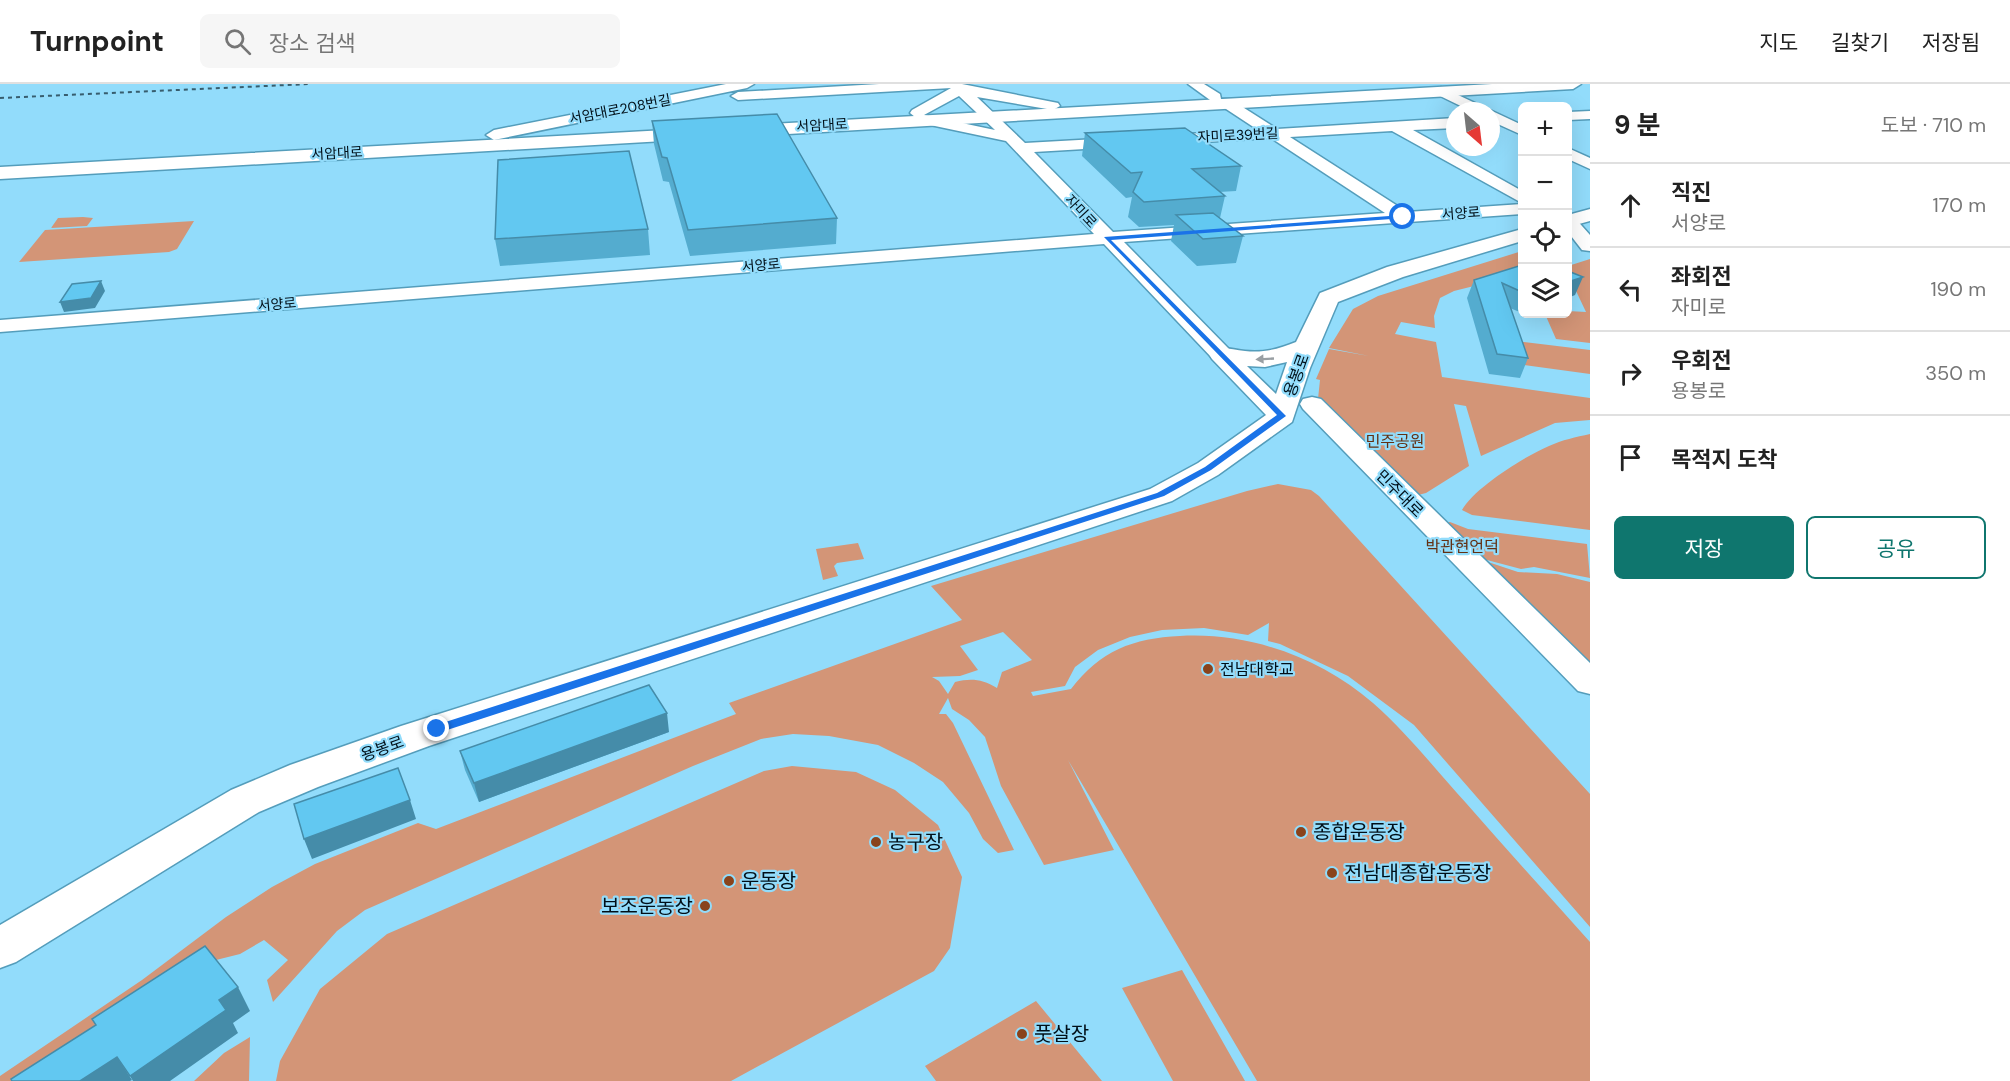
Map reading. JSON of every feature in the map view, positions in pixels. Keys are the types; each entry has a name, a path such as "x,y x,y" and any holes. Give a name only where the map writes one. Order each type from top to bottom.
{"main road":[{"name":"서암대로","path":"0,173 1463,84"},
{"name":"서암대로","path":"1430,87 1573,84"},
{"name":"서암대로","path":"0,164 494,135 750,117 919,116"},
{"path":"0,186 34,175 71,169"},
{"name":"용봉로","path":"0,948 245,801 283,785 426,733 1161,495 1208,469 1297,410 1296,368 1324,303 1335,294 1395,272 1518,237"},
{"path":"1221,354 1241,359 1275,359 1306,346"},
{"name":"자미로","path":"1221,354 1297,410"}],"street":[{"path":"1195,84 1403,217"},
{"path":"919,116 957,86"},
{"name":"서암대로208번길","path":"494,135 739,89 957,86 1054,109"},
{"name":"자미로","path":"957,86 1016,143 1221,354"},
{"path":"1430,87 1462,102"},
{"path":"739,89 750,117"},
{"path":"1016,143 1014,132 1054,109"},
{"name":"자미로39번길","path":"919,116 1016,143 1446,124"},
{"path":"1500,119 1518,119"},
{"path":"1500,121 1518,128"},
{"path":"1396,127 1518,196"},
{"path":"1572,155 1590,164"},
{"name":"서양로","path":"0,326 1107,238 1518,209"},
{"path":"1573,222 1590,246"},
{"path":"1572,245 1590,246"},
{"name":"민주대로","path":"1297,410 1590,683"}],"green space":[{"path":"58,218 93,218 87,226 51,228"},
{"path":"194,221 177,249 169,252 19,262 45,230"},
{"name":"민주공원","path":"1518,252 1518,275 1454,291 1440,298 1434,316 1435,328 1401,322 1395,334 1436,342 1442,377 1590,398 1590,420 1555,423 1481,456 1466,406 1454,404 1469,466 1426,493 1410,497 1318,399 1320,380 1316,379 1329,349 1369,356 1329,348 1353,309 1378,296"},
{"path":"1590,259 1590,343 1556,339 1547,318 1572,318 1572,311 1586,312 1572,282 1572,265"},
{"path":"1507,340 1590,350 1590,374 1516,364"},
{"path":"1590,434 1590,530 1472,515 1462,510 1468,501 1488,483 1527,457 1559,442"},
{"path":"1278,484 1311,490 1319,496 1590,794 1590,927 1414,725 1348,676 1280,644 1268,641 1269,623 1248,635 1204,628 1162,630 1130,637 1098,650 1075,667 1065,686 1031,692 1033,696 1071,689 1094,665 1119,649 1147,640 1180,636 1232,638 1283,651 1308,661 1353,687 1386,715 1409,739 1590,942 1590,1081 1257,1081 1068,760 1114,850 1044,865 1001,786 985,737 969,720 952,709 948,698 939,714 946,714 953,723 1014,850 998,853 983,839 969,813 943,782 914,763 878,745 829,736 793,734 761,739 693,766 365,910 337,931 273,1002 267,980 288,960 264,940 240,954 216,960 192,981 46,1081 0,1081 0,1076 142,980 226,917 272,887 315,864 418,823 436,829 736,714 729,703 962,620 931,586 1247,491","holes":["1003,632 1032,660 1002,672 997,688 981,681 966,680 955,682 948,694 939,681 932,677 960,676 978,670 960,646"]},
{"name":"박관현언덕","path":"1450,522 1468,529 1587,544 1590,578 1534,567 1521,569 1487,560 1455,565 1434,525"},
{"path":"858,543 864,559 837,563 834,566 838,576 823,580 816,549"},
{"path":"1488,562 1518,572 1557,574 1590,582 1590,676 1484,563"},
{"name":"보조운동장","path":"792,766 856,772 895,790 938,825 962,877 950,948 934,971 731,1081 276,1081 280,1061 320,989 387,934 764,771"},
{"path":"1182,970 1245,1081 1173,1081 1122,988"},
{"name":"풋살장","path":"1036,1001 1102,1081 936,1081 925,1066"},
{"path":"250,1037 249,1081 194,1081 224,1053"}],"building":[{"path":"777,114 837,218 688,230 667,158 662,157 652,121"},
{"path":"1185,128 1241,166 1192,169 1225,196 1144,202 1133,192 1142,172 1131,173 1085,133"},
{"path":"629,151 648,229 495,239 498,160"},
{"path":"1213,213 1243,236 1203,239 1176,215"},
{"path":"1518,266 1518,290 1502,283 1528,358 1497,354 1474,280"},
{"path":"1572,273 1583,277 1572,281"},
{"path":"101,281 91,298 60,302 72,284"},
{"path":"649,685 667,713 474,783 460,751"},
{"path":"398,768 410,800 304,839 294,804"},
{"path":"205,946 238,987 219,1000 226,1010 130,1076 117,1057 80,1081 12,1081 11,1079 96,1025 92,1019"}],"railway":[{"path":"0,98 310,84"}],"place":[{"name":"전남대학교","path":"1208,669"},
{"name":"종합운동장","path":"1301,832"},
{"name":"농구장","path":"876,842"},
{"name":"전남대종합운동장","path":"1332,873"},
{"name":"운동장","path":"729,881"},
{"name":"보조운동장","path":"705,906"},
{"name":"풋살장","path":"1022,1034"}],"route":[{"path":"437,729 1161,495 1208,469 1282,416 1107,238 1403,217"}]}
